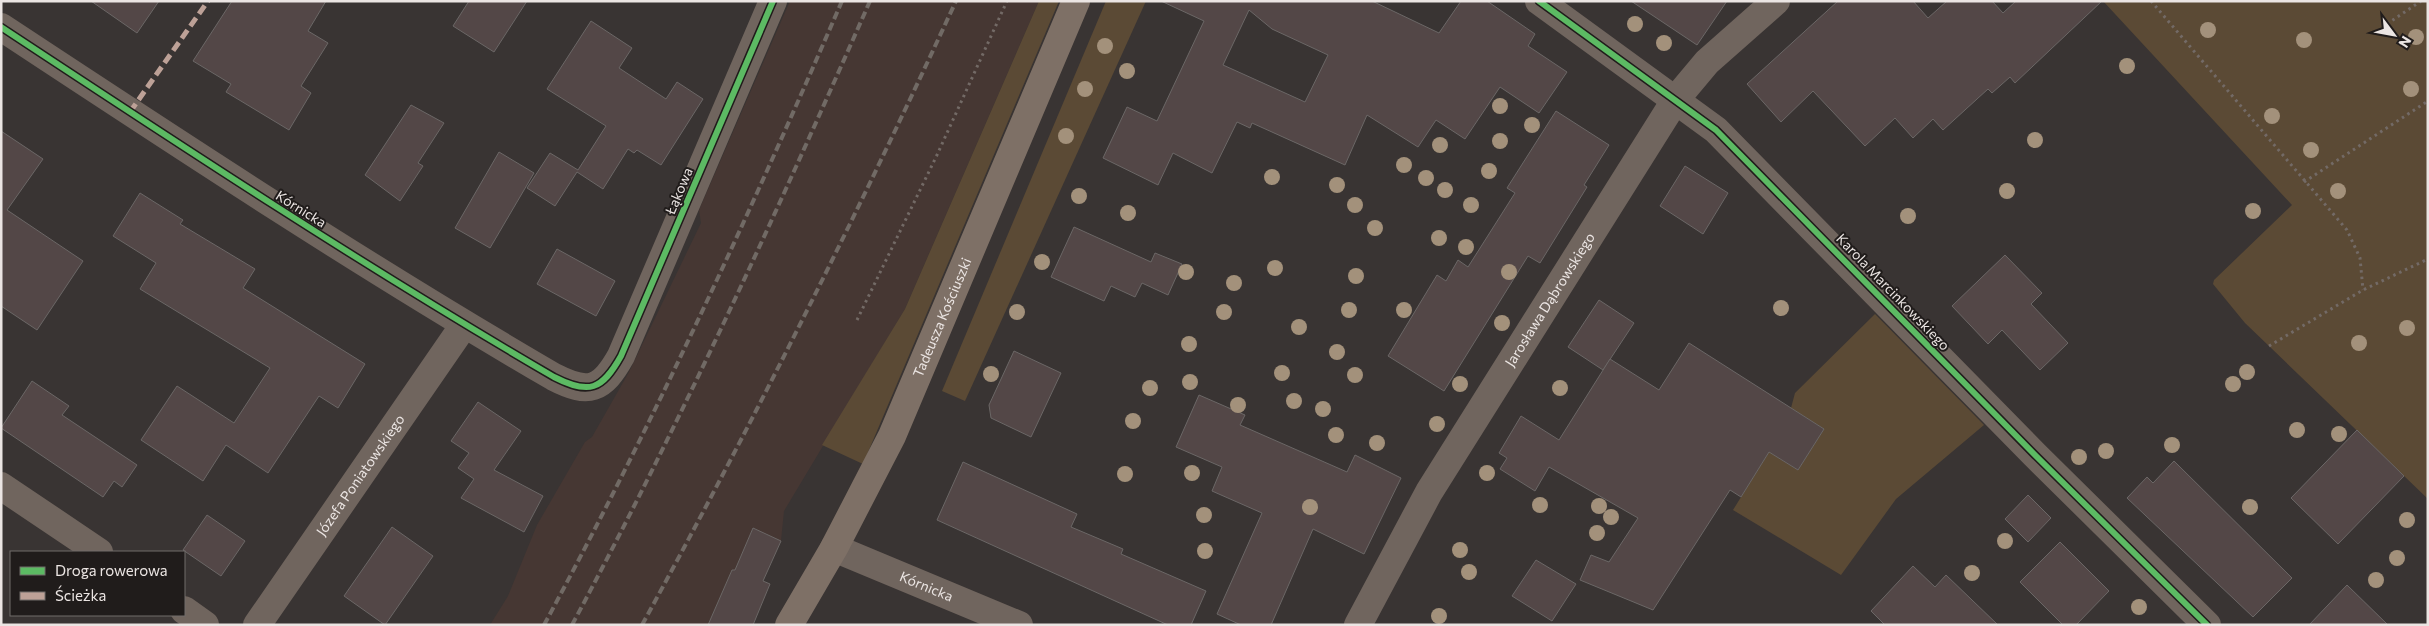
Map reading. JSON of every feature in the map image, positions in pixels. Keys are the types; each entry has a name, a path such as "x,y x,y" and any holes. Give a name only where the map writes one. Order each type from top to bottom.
{"street":[{"name":"Łąkowa","path":"598,385 612,372 649,295 773,1"},
{"name":"Tadeusza Kościuszki","path":"789,625 834,548 892,436 1076,1"},
{"name":"Karola Marcinkowskiego","path":"1539,1 1716,130 2035,455 2207,625"},
{"name":"Jarosława Dąbrowskiego","path":"1358,625 1429,492 1676,99 1707,62 1776,1"},
{"name":"Kórnicka","path":"1,27 293,219 464,325 569,385 589,388 598,385"},
{"name":"Józefa Poniatowskiego","path":"257,625 464,325"},
{"path":"1,486 98,551"},
{"name":"Kórnicka","path":"834,548 1019,625"},
{"path":"185,611 205,625"}],"path":[{"path":"857,320 934,162 1007,1"},
{"path":"2151,1 2353,239 2360,258 2363,290"},
{"path":"2387,24 2421,1"},
{"path":"2304,182 2428,101"},
{"path":"2269,346 2363,290 2428,259"}],"shaded area":[{"path":"790,1 1039,1 905,309 784,511 781,541 763,581 770,584 753,625 490,625 508,596 537,525 585,442 592,437 629,372 701,223 699,210"},
{"path":"1039,1 1059,1 863,464 822,445 905,309"},
{"path":"1106,1 1146,1 965,401 942,391"},
{"path":"2103,1 2428,1 2428,499 2245,323 2213,284 2214,280 2292,205"},
{"path":"1875,314 1984,425 1896,499 1841,575 1733,510 1769,452 1798,470 1824,429 1791,408 1795,393"}],"building":[{"path":"91,1 159,1 137,33"},
{"path":"232,1 326,1 308,31 328,43 301,86 311,93 289,130 226,92 231,84 193,61"},
{"path":"469,1 527,1 494,52 453,26"},
{"path":"1161,1 1372,1 1439,33 1461,1 1487,1 1535,34 1528,46 1567,72 1539,113 1500,87 1465,139 1436,120 1418,147 1367,115 1345,165 1252,123 1250,128 1237,122 1212,173 1173,153 1158,185 1103,158 1127,107 1157,121 1204,21","holes":["1249,10 1272,29 1328,55 1305,102 1223,65"]},
{"path":"1631,1 1727,1 1697,45"},
{"path":"1838,1 1913,1 1928,18 1947,1 1992,1 2003,13 2016,1 2102,1 2015,83 2010,77 1992,93 1988,89 1943,130 1933,119 1913,138 1895,118 1865,146 1813,91 1781,122 1747,84"},
{"path":"591,21 632,48 619,68 666,99 677,82 703,99 661,165 637,150 634,153 628,149 603,189 577,172 555,206 527,188 550,153 578,170 606,126 547,89"},
{"path":"411,105 444,123 418,163 423,166 400,201 365,175"},
{"path":"1556,111 1609,145 1584,185 1587,187 1540,263 1528,256 1444,391 1388,356 1437,275 1446,281 1458,260 1468,267 1515,193 1507,188"},
{"path":"1,131 43,159 7,210 83,261 37,330 1,306"},
{"path":"499,152 534,173 490,248 455,228"},
{"path":"1685,166 1728,193 1703,234 1660,206"},
{"path":"140,193 183,220 180,224 255,269 243,288 365,364 338,408 319,396 268,473 226,445 203,481 141,440 177,386 234,423 270,368 140,289 156,263 113,236"},
{"path":"1074,227 1151,262 1155,253 1182,264 1168,295 1142,283 1135,297 1111,286 1104,301 1051,277"},
{"path":"557,249 615,281 596,316 537,284"},
{"path":"2005,255 2042,293 2031,304 2068,343 2040,370 2002,330 1988,344 1952,306"},
{"path":"1599,300 1634,323 1603,370 1568,347"},
{"path":"1689,343 1824,429 1798,470 1769,452 1741,497 1730,490 1653,610 1580,580 1591,555 1609,562 1638,518 1549,467 1535,491 1500,469 1507,458 1499,453 1521,416 1559,440 1610,359 1659,390"},
{"path":"1014,351 1061,373 1031,437 991,418 989,405"},
{"path":"32,381 69,406 62,415 137,465 122,487 114,481 103,497 1,428"},
{"path":"1199,395 1245,415 1240,425 1347,472 1355,455 1401,478 1364,554 1313,529 1271,625 1241,625 1217,614 1262,513 1212,491 1222,467 1176,447"},
{"path":"478,402 521,431 494,470 543,496 524,532 461,498 474,479 458,468 469,453 451,441"},
{"path":"2357,430 2404,476 2338,544 2291,498"},
{"path":"2174,461 2292,578 2253,617 2127,498 2147,477 2153,483"},
{"path":"963,462 1077,514 1071,527 1123,549 1121,554 1206,591 1191,625 1168,625 937,520"},
{"path":"2028,495 2051,518 2028,542 2005,519"},
{"path":"207,515 245,541 221,576 183,550"},
{"path":"392,527 433,556 385,625 344,596"},
{"path":"753,528 781,541 763,581 770,584 753,625 708,625 732,570 735,570"},
{"path":"2060,542 2109,591 2076,625 2063,625 2020,582"},
{"path":"1536,560 1576,584 1552,621 1512,596"},
{"path":"1913,566 1935,587 1946,575 1998,625 1885,625 1871,611"},
{"path":"2347,585 2388,625 2309,625"}],"railway":[{"path":"544,625 624,472 700,316 842,1"},
{"path":"572,625 690,394 800,159 870,1"},
{"path":"642,625 765,394 881,159 956,1"}],"marked path":[{"path":"130,112 208,1"}],"cycle path":[{"path":"1,27 413,293 554,377 566,383 586,387 594,386 601,382 621,356 773,1"},
{"path":"1539,1 1716,130 2035,455 2207,625"}]}
